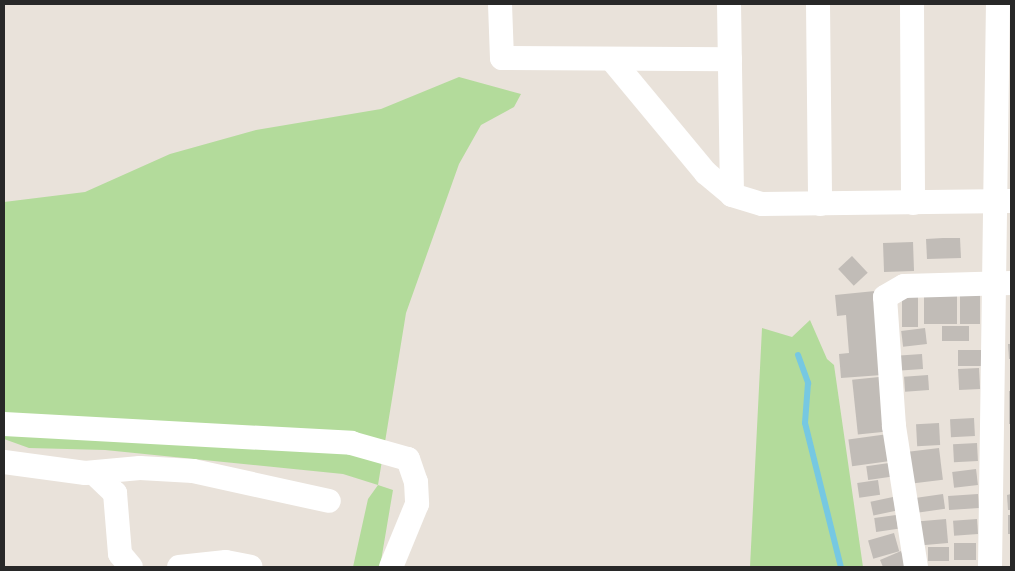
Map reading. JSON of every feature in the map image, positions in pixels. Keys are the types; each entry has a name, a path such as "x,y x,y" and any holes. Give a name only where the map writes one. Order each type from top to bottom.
{"street":[{"path":"500,4 502,58 613,61 730,59"},
{"path":"729,4 732,195"},
{"path":"818,4 820,204"},
{"path":"912,4 912,203"},
{"path":"990,567 1003,283 1004,201 998,4"},
{"path":"613,61 706,173 732,195 762,204 1004,201"},
{"path":"916,567 894,426 885,297 904,286 1003,283"},
{"path":"4,424 351,443 408,460 416,482 416,504 391,567"},
{"path":"4,462 95,474 140,468 193,471 330,501"},
{"path":"95,474 115,493 120,554 131,567"},
{"path":"179,567 226,562 251,567"}],"green space":[{"path":"459,77 521,94 514,107 481,125 459,164 406,313 378,485 343,474 105,450 29,448 4,439 4,202 85,192 170,154 256,130 381,109"},
{"path":"810,320 827,359 834,365 863,567 750,567 762,328 792,337"},
{"path":"378,485 393,490 380,567 353,567 368,499"}],"building":[{"path":"960,238 961,258 927,259 926,239"},
{"path":"913,242 914,271 884,272 883,243"},
{"path":"852,256 868,273 854,286 838,269"},
{"path":"875,291 882,375 841,378 839,354 849,353 846,315 837,316 835,295"},
{"path":"960,291 980,291 980,324 960,324"},
{"path":"924,295 957,295 957,324 924,324"},
{"path":"902,296 918,296 918,327 902,327"},
{"path":"942,326 969,326 969,341 942,341"},
{"path":"925,328 927,344 903,347 901,331"},
{"path":"1008,344 1011,344 1011,359 1009,359"},
{"path":"958,350 981,350 981,366 958,366"},
{"path":"922,354 923,369 897,371 896,356"},
{"path":"979,368 980,389 959,390 958,369"},
{"path":"928,375 929,390 905,392 904,377"},
{"path":"879,377 885,432 858,435 852,380"},
{"path":"1009,391 1011,391 1011,424 1009,424"},
{"path":"974,418 975,436 951,437 950,419"},
{"path":"939,423 940,445 917,446 916,424"},
{"path":"888,434 892,461 852,466 848,440"},
{"path":"977,443 978,461 954,462 953,444"},
{"path":"939,448 943,480 910,484 906,452"},
{"path":"889,463 891,477 868,480 866,466"},
{"path":"976,469 978,485 954,488 952,472"},
{"path":"878,480 880,495 859,498 857,483"},
{"path":"943,494 945,509 915,513 913,498"},
{"path":"978,494 979,508 949,510 948,496"},
{"path":"1011,494 1011,510 1008,510 1007,495"},
{"path":"893,497 896,511 873,515 871,502"},
{"path":"896,515 898,529 876,532 874,518"},
{"path":"1008,515 1011,515 1011,534 1008,534"},
{"path":"946,519 948,543 919,545 917,522"},
{"path":"977,519 978,534 954,536 953,521"},
{"path":"894,533 899,551 873,559 868,540"},
{"path":"954,543 976,543 976,560 954,560"},
{"path":"928,547 949,547 949,561 928,561"},
{"path":"901,551 907,566 883,567 880,560"}],"waterway":[{"path":"798,355 808,383 805,423 841,567"}]}
